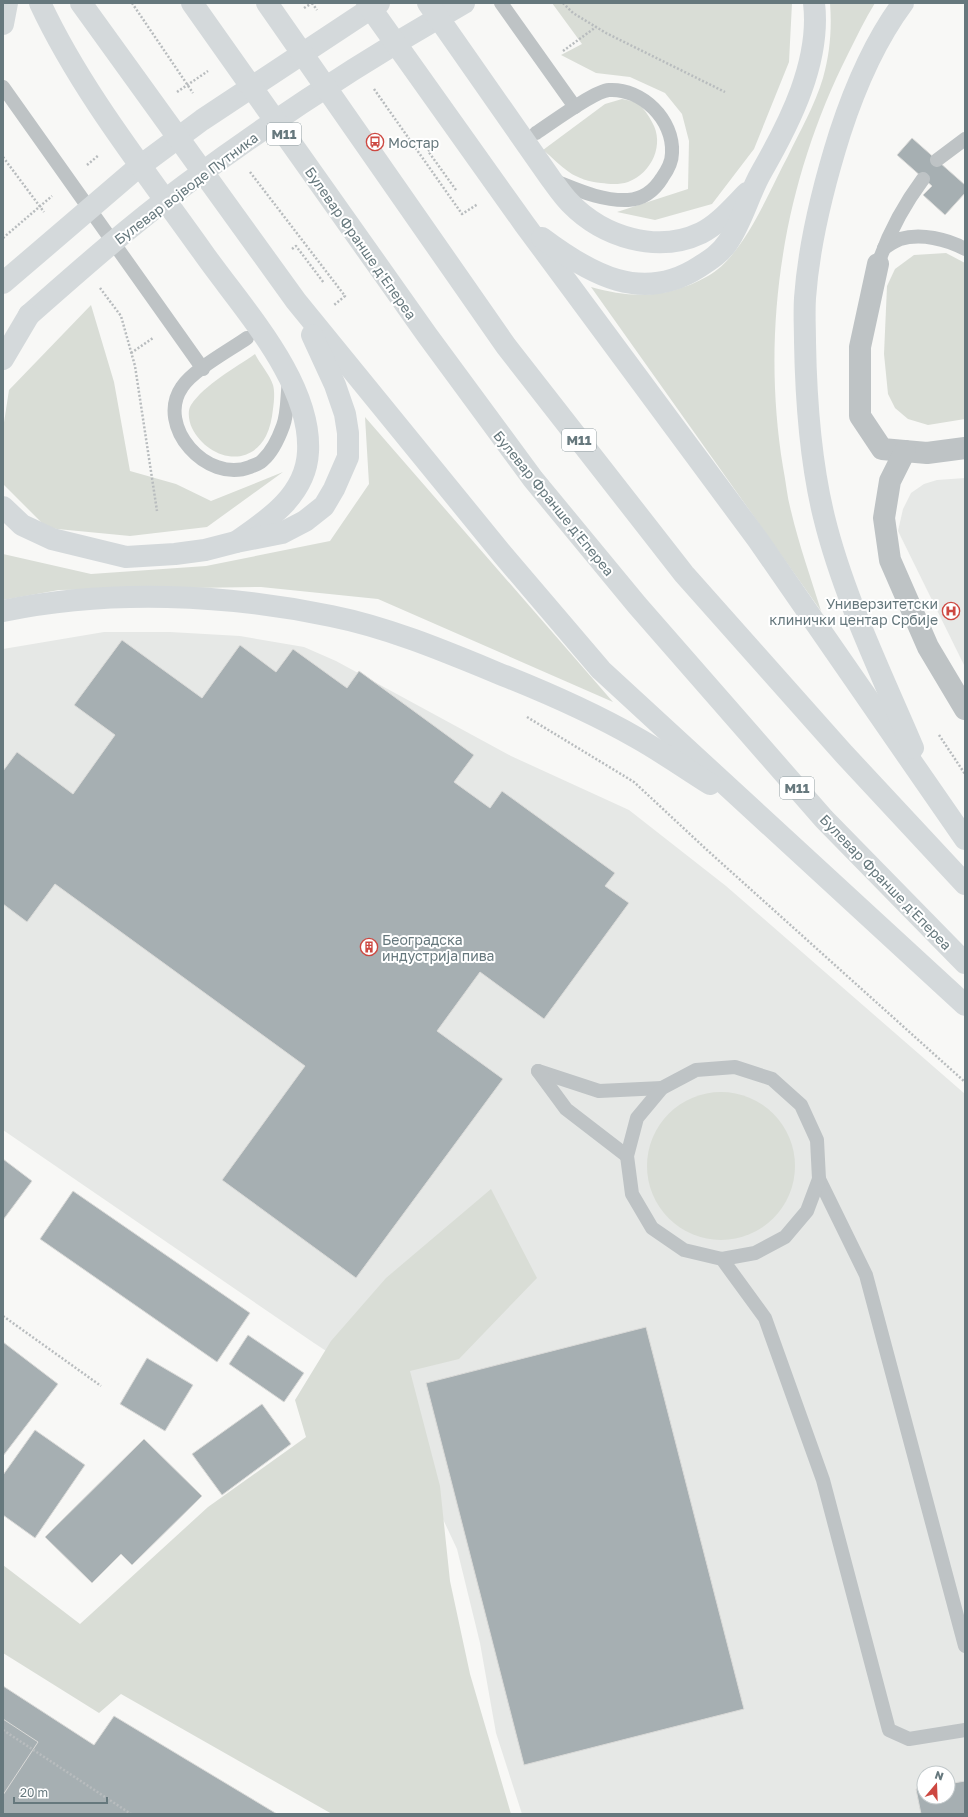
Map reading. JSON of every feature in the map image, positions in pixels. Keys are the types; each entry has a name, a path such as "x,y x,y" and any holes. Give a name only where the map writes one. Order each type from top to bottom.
{"main road":[{"path":"3,24 7,3"},
{"path":"40,3 77,71 110,120 270,345 290,378 301,401 308,428 308,453 304,473 296,490 281,508 262,524 236,542"},
{"path":"81,3 296,301 503,555 601,670 965,1005"},
{"name":"Булевар Франше д'Епереа","path":"192,3 376,264 507,446 637,605 824,819 965,963"},
{"name":"M11","path":"267,3 506,346 684,574 850,760 965,884"},
{"path":"367,3 524,225 758,540 965,840"},
{"path":"3,283 136,168 202,120 379,3"},
{"path":"428,3 550,179 570,203 590,219 618,235 640,242 663,243 683,240 702,232 717,222 751,190"},
{"name":"Булевар војводе Путника","path":"3,339 86,264 184,186 255,135 336,81 464,3"},
{"path":"524,225 564,255 593,271 617,281 643,285 669,281 691,272 720,252 728,242 740,220 751,190 773,152 803,82 815,31 814,3"},
{"path":"902,3 868,59 845,116 828,171 812,240 805,299 806,383 811,443 824,517 848,593 931,790"},
{"path":"3,507 22,525 52,539 126,558 205,550 282,532 305,521 324,506 334,490 348,457 348,433 345,414 324,358 296,301"},
{"path":"3,358 29,314"},
{"path":"3,612 30,606 90,599 150,598 216,599 332,616 388,632 446,652 536,689 593,715 638,738 758,814"}],"street":[{"path":"881,256 860,347 860,416 882,449 927,453 965,448"},
{"path":"905,451 890,481 884,518 890,560 928,647 965,709"}],"lane":[{"path":"501,3 574,107"},
{"path":"3,87 203,369"},
{"path":"536,133 585,100 608,90 631,94 652,105 667,125 672,141 672,155 669,168 658,186 650,193 640,198 628,200 605,199 586,194 550,179"},
{"path":"937,160 965,139"},
{"path":"881,256 905,203 923,179"},
{"path":"881,256 901,239 923,237 945,240 965,249"},
{"path":"247,338 190,377 181,388 176,400 175,410 182,438 193,453 210,465 240,471 263,462 284,425 290,378"},
{"path":"819,1179 807,1211 785,1237 755,1253 722,1259 684,1250 652,1228 632,1194 627,1156 638,1118 662,1088 696,1070 735,1067 772,1079 801,1105 817,1140 819,1179 866,1275 965,1646"},
{"path":"627,1156 566,1109 538,1071 599,1091 662,1088"},
{"path":"722,1259 765,1318 824,1480 889,1730 909,1739 965,1730"}],"path":[{"path":"312,3 321,16"},
{"path":"563,3 572,13 596,27 725,92"},
{"path":"544,65 596,27"},
{"path":"371,86 462,214 482,201"},
{"path":"428,151 456,190"},
{"path":"3,157 45,214"},
{"path":"296,246 324,283"},
{"path":"97,283 121,316 135,366 157,511"},
{"path":"328,309 346,296"},
{"path":"522,713 634,782 707,850 965,1082"},
{"path":"3,1316 101,1386"},
{"path":"3,1730 131,1814"}],"shaded area":[{"path":"552,3 792,3 789,62 754,149 712,204 655,220 617,212 688,189 689,141 682,114 665,93 630,77 596,73 561,55 582,44"},
{"path":"830,3 875,3 864,21 826,102 808,152 793,203 783,255 777,308 774,361 777,414 788,500 821,611 591,287 606,291 636,295 679,289 708,276 721,267 733,254 764,204 816,98 823,78 829,50 831,31"},
{"path":"622,99 637,103 644,109 656,131 657,139 654,157 644,172 636,178 625,183 618,184 588,181 569,172 543,150 605,104"},
{"path":"946,253 965,263 965,419 928,425 908,419 895,408 888,394 884,354 887,286 895,269 914,255"},
{"path":"91,305 114,382 130,471 176,484 211,501 283,472 207,527 130,536 47,528 3,484 3,429 9,390"},
{"path":"255,354 270,377 274,388 271,423 266,436 258,447 249,453 239,456 228,456 217,453 207,447 192,428 189,416 190,407 212,384"},
{"path":"365,417 613,702 378,599 261,587 59,590 3,600 3,554 91,574 206,566 330,541 369,484"},
{"name":"Универзитетски клинички центар Србије","path":"965,478 965,667 898,531 903,509 911,493 924,484 937,480"},
{"path":"104,632 170,632 240,636 304,647 336,661 511,756 629,810 726,886 965,1094 965,1814 522,1814 496,1733 480,1643 457,1549 381,1387 314,1343 3,1130 3,649"},
{"path":"728,1092 742,1095 762,1104 778,1119 783,1125 792,1145 795,1166 794,1180 786,1201 783,1207 768,1223 762,1228 742,1237 728,1240 714,1240 700,1237 680,1228 659,1207 648,1180 647,1159 650,1145 659,1125 680,1104 707,1093"},
{"path":"491,1189 537,1278 459,1359 410,1371 440,1486 450,1581 470,1674 511,1814 332,1814 121,1694 99,1713 3,1653 3,1565 80,1624 208,1507 306,1437 295,1400 331,1341 386,1278"}],"building":[{"path":"912,138 965,185 965,193 945,215 923,195 932,186 897,155"},
{"name":"Београдска индустрија пива","path":"122,640 202,698 240,645 276,672 293,649 347,688 359,671 474,755 454,782 490,808 502,791 615,873 605,886 629,903 544,1019 480,972 437,1031 503,1079 356,1278 222,1180 305,1066 55,884 27,922 3,904 3,771 17,752 73,794 115,735 74,705"},
{"path":"3,1159 32,1181 3,1220"},
{"path":"73,1191 250,1313 217,1362 40,1239"},
{"path":"646,1327 744,1709 524,1765 426,1383"},
{"path":"248,1335 304,1373 284,1402 229,1364"},
{"path":"3,1342 58,1384 3,1456"},
{"path":"147,1358 193,1385 165,1431 120,1404"},
{"path":"262,1404 291,1444 222,1495 192,1454"},
{"path":"35,1430 85,1465 35,1538 3,1515 3,1475"},
{"path":"144,1439 202,1496 132,1565 121,1554 92,1583 45,1537"},
{"path":"3,1686 94,1745 114,1716 277,1814 3,1814"},
{"path":"3,1719 38,1742 3,1795"},
{"path":"965,1781 965,1814 921,1814 919,1805 956,1805 956,1783"}],"place":[{"name":"Мостар","path":"375,142"},
{"name":"Универзитетски клинички центар Србије","path":"951,611"},
{"name":"Београдска индустрија пива","path":"369,947"}]}
